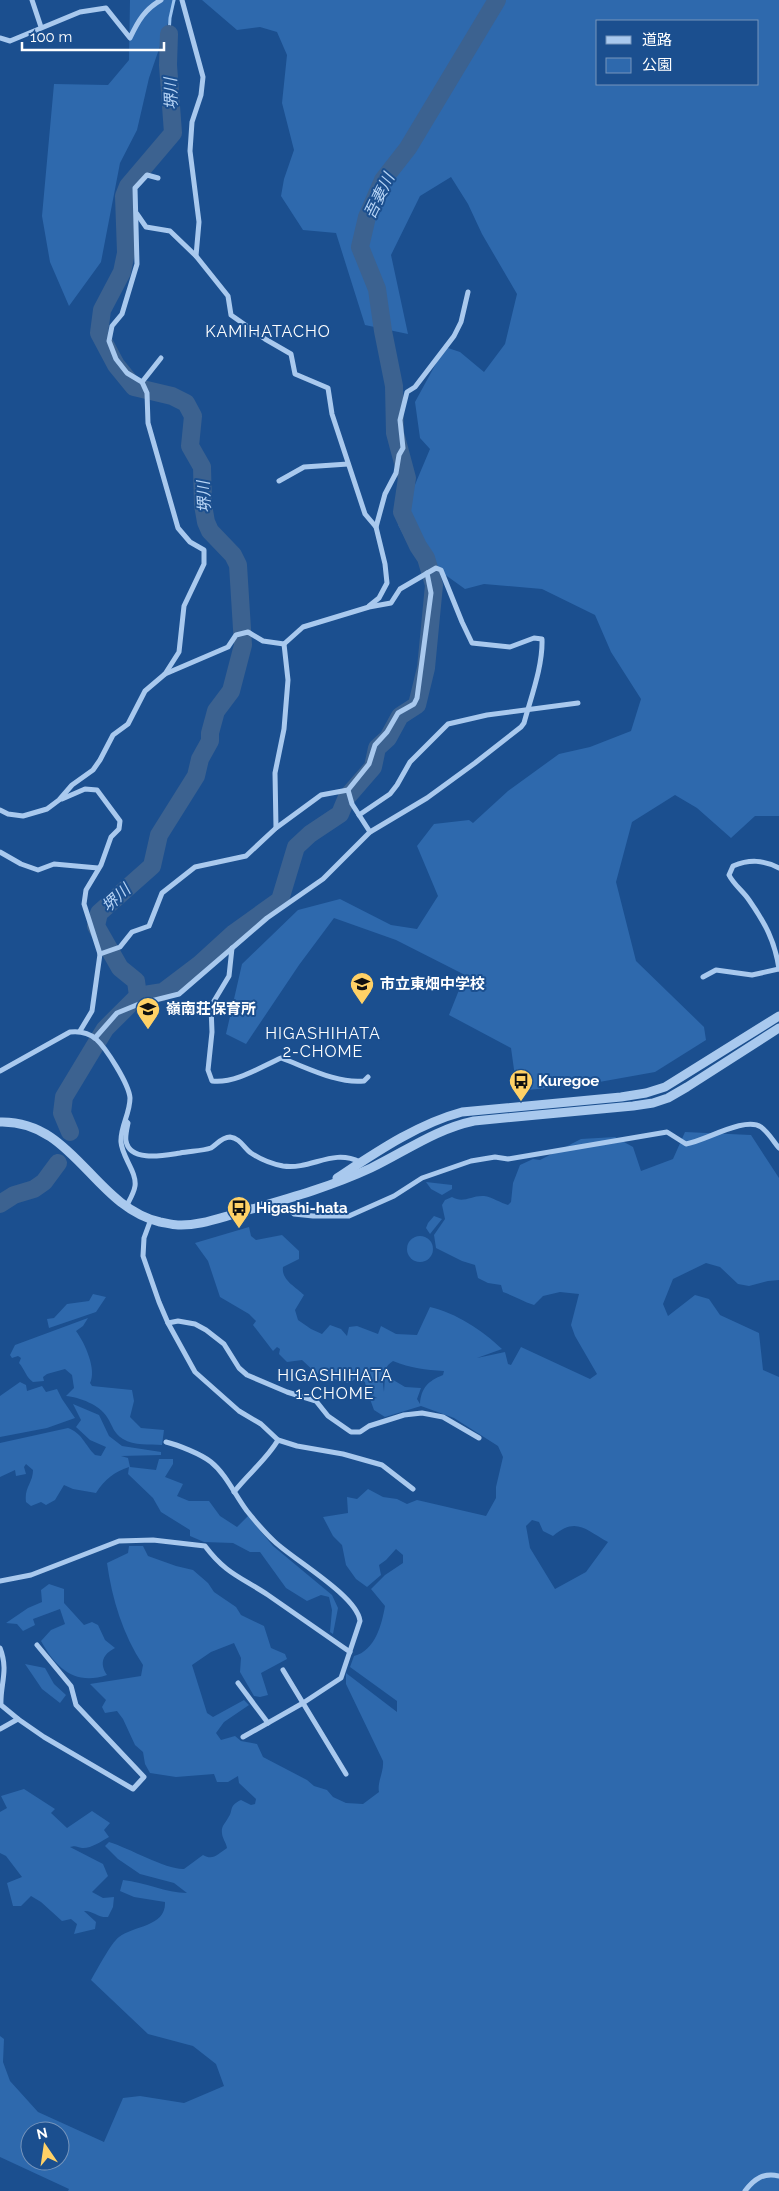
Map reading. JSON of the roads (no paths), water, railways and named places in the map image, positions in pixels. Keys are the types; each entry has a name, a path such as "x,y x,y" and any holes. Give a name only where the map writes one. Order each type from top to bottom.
{"street":[{"path":"32,0 41,27"},
{"path":"0,38 10,41 80,12 106,8 130,38 139,20 149,7 162,0"},
{"path":"182,0 203,77 201,94 192,122 190,151 199,222 196,256"},
{"path":"0,810 8,814 22,816 47,810 72,785 93,770 113,735 128,724 145,691 165,674 179,652 184,606 204,564 204,550 190,542 178,528 148,423 147,393 142,382 127,374 116,359 109,341 112,326 122,314 138,264 135,188 147,175 158,178"},
{"path":"136,214 146,227 170,231 196,256 228,296 231,315 265,339 291,354 295,374 328,388 332,414 364,514 376,527"},
{"path":"369,607 379,598 387,583 385,564 376,527 385,494 396,473 399,455 403,448 400,420 407,392 415,387 454,336 462,322 468,292"},
{"path":"142,382 161,358"},
{"path":"279,481 304,467 348,464"},
{"path":"95,1038 117,1013 138,1004 178,994 266,918 323,879 370,832 426,798 476,763 521,727 528,708 542,648 542,640 534,638 510,647 472,643 441,570 436,568 400,590 392,603 369,607 303,626 284,644"},
{"path":"100,954 120,947 132,932 148,926 162,892 195,867 246,856 276,828 320,796 348,790 369,764 375,745 387,732 398,713 414,704 417,698 431,592 427,573"},
{"path":"165,674 228,647 236,635 248,632 263,641 284,644"},
{"path":"276,828 274,772 284,728 288,680 284,644"},
{"path":"359,815 390,794 398,785 410,762 448,724 528,708 578,704"},
{"path":"59,800 85,788 98,790 110,804 120,821 119,829 111,837 101,865 86,890 84,904 100,954 92,1011 80,1031"},
{"path":"348,790 352,804 370,832"},
{"path":"0,852 21,864 38,870 54,864 98,868"},
{"path":"703,977 716,970 752,975 779,969 771,934 748,899 729,875 733,866 747,860 766,862 779,868"},
{"path":"232,948 229,976 211,1006 212,1032 208,1070 212,1081 221,1082 281,1058 323,1074 354,1082 364,1081 368,1077"},
{"path":"318,1190 360,1162 431,1123 462,1112 621,1097 646,1093 665,1087 779,1016"},
{"path":"0,1122 25,1126 43,1132 76,1157 104,1190 126,1207 138,1215 178,1225 202,1222 318,1190 371,1167 454,1125 633,1106 668,1098 779,1028"},
{"path":"0,1071 70,1032 80,1031 95,1038 119,1071 130,1096 129,1113 121,1134 121,1145 135,1180 135,1186 126,1207"},
{"path":"126,1121 128,1123 126,1136 128,1147 136,1154 148,1156 210,1148 222,1139 229,1137 238,1140 250,1152 260,1158 280,1166 293,1167 314,1164 330,1158 348,1156 360,1162"},
{"path":"281,1201 294,1214 349,1216 394,1196 422,1178 471,1161 495,1157 508,1159 551,1150 590,1147 667,1132 686,1144 698,1142 736,1126 750,1124 761,1127 779,1148"},
{"path":"151,1219 144,1238 143,1256 168,1323 195,1372 239,1411 261,1424 278,1440 297,1446 343,1454 382,1464 413,1489"},
{"path":"168,1323 186,1322 206,1330 224,1344 239,1368 246,1375 287,1392 316,1401 328,1416 351,1432 360,1432 369,1426 404,1415 422,1413 443,1417 479,1438"},
{"path":"234,1492 248,1474 272,1451 278,1440"},
{"path":"166,1442 180,1446 210,1461 247,1512 273,1541 322,1578 345,1598 359,1614 360,1620 341,1678 243,1738"},
{"path":"0,1581 31,1575 119,1541 153,1540 205,1546 231,1574 266,1594 350,1652"},
{"path":"0,1648 4,1658 5,1671 0,1698 1,1705 44,1737 133,1789 144,1777 76,1705 71,1686 37,1646"},
{"path":"283,1670 346,1774"},
{"path":"238,1683 268,1723"},
{"path":"0,1729 18,1719"},
{"path":"745,2191 751,2182 761,2176 779,2176"}],"waterway":[{"path":"169,34 174,0"},
{"name":"堺川","path":"138,996 163,992 200,964 234,933 280,900 296,847 310,834 340,814 347,797 373,767 377,748 388,738 400,716 417,705 426,668 434,585 426,558 418,546 402,512 407,478 395,433 394,386 377,289 360,247 367,217 383,180 408,148 497,0"},
{"name":"堺川","path":"70,1132 62,1113 64,1097 105,1029 138,996 136,981 120,968 96,926 99,913 152,866 159,835 196,776 200,759 210,741 210,733 216,711 231,691 243,645 238,565 233,555 210,531 206,522 203,505 202,467 190,446 193,416 186,403 172,396 134,387 116,365 99,333 102,310 122,272 126,253 124,196 128,186 173,133 168,65 169,34"},
{"name":"堺川","path":"0,1204 14,1195 34,1189 44,1182 58,1163"}],"place":[{"name":"市立東畑中学校","path":"362,1005"},
{"name":"嶺南荘保育所","path":"148,1030"},
{"name":"Kuregoe","path":"521,1102"},
{"name":"Higashi-hata","path":"239,1229"}],"district":[{"name":"KAMIHATACHO","path":"268,331"},
{"name":"HIGASHIHATA 2-CHOME","path":"323,1042"},
{"name":"HIGASHIHATA 1-CHOME","path":"335,1384"}],"water label":[{"name":"吾妻川","path":"379,196"}]}
